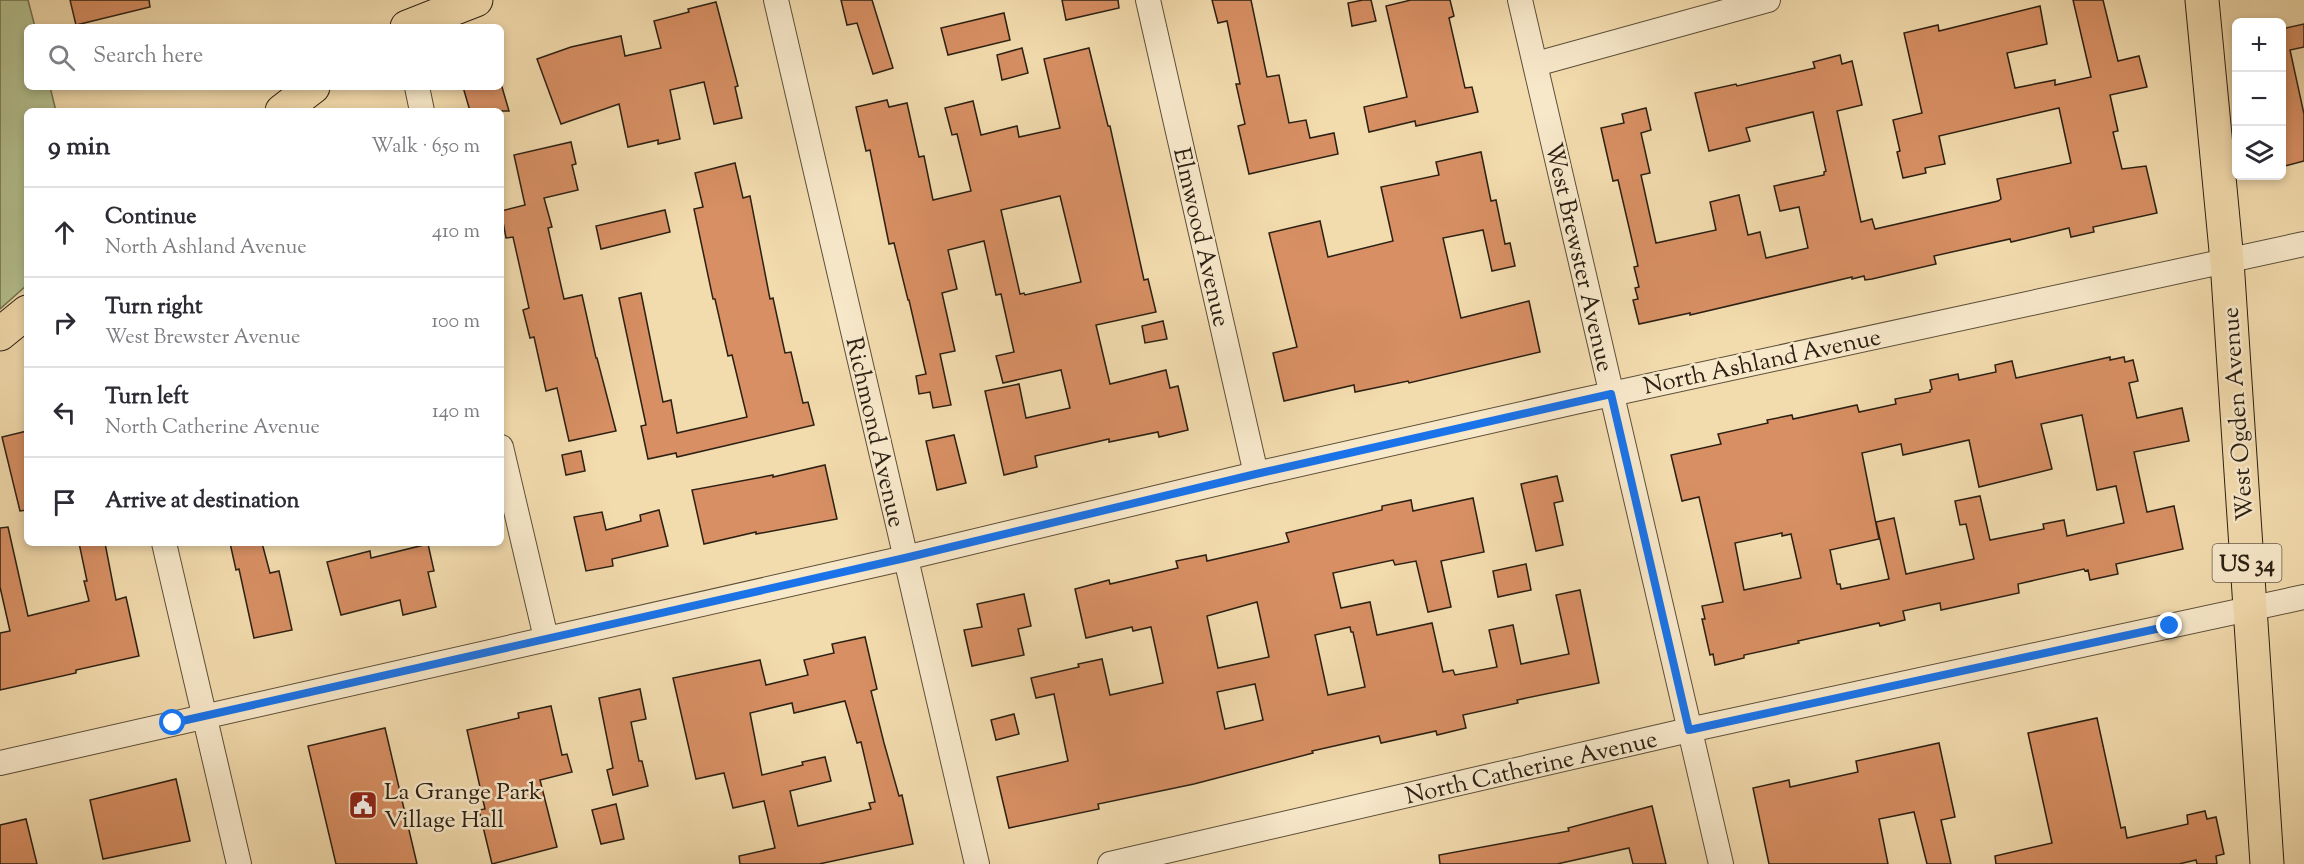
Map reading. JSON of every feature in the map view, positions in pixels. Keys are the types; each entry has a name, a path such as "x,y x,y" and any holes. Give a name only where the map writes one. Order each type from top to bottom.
{"main road":[{"path":"415,24 476,0"},
{"name":"West Ogden Avenue","path":"2202,0 2226,261 2267,864"},
{"path":"286,108 309,90"},
{"path":"0,334 24,314"}],"street":[{"name":"Richmond Avenue","path":"776,0 977,864"},
{"name":"Elmwood Avenue","path":"1148,0 1256,474"},
{"name":"West Brewster Avenue","path":"1521,0 1721,864"},
{"path":"1536,64 1768,0"},
{"path":"418,90 421,108"},
{"name":"North Ashland Avenue","path":"0,763 905,558 1256,474 1611,394 2304,244"},
{"path":"504,460 546,638"},
{"path":"165,546 239,864"},
{"name":"North Catherine Avenue","path":"1110,864 1689,730 2304,597"}],"green space":[{"path":"0,0 28,0 34,24 24,24 24,90 51,90 55,108 24,108 24,288 0,309"}],"building":[{"path":"70,0 149,0 150,7 76,24"},
{"path":"841,0 872,0 893,68 873,74 857,23 847,25"},
{"path":"1062,0 1118,0 1119,8 1066,20"},
{"path":"1212,0 1251,0 1267,77 1279,75 1289,123 1306,120 1310,138 1334,133 1338,154 1249,174 1238,126 1245,124 1236,84 1240,84 1227,21 1218,23"},
{"path":"1371,0 1376,21 1352,26 1348,3"},
{"path":"1411,0 1450,0 1454,16 1449,18 1465,88 1472,87 1478,112 1416,126 1415,121 1369,132 1364,107 1407,97 1386,6"},
{"path":"2073,0 2103,0 2118,61 2139,56 2147,87 2110,95 2118,131 2113,132 2122,169 2146,166 2157,213 2093,227 2094,232 2071,237 2069,228 2011,242 2010,239 1934,256 1936,264 1872,279 1865,280 1864,276 1852,279 1852,277 1690,315 1690,313 1639,324 1633,300 1638,299 1635,288 1639,287 1634,267 1638,266 1618,180 1613,181 1601,128 1624,123 1622,114 1646,108 1651,130 1641,133 1650,173 1641,175 1656,243 1716,230 1710,202 1739,195 1748,235 1760,232 1766,258 1808,248 1799,207 1780,211 1774,186 1824,175 1826,171 1813,112 1746,128 1750,141 1709,151 1695,93 1815,68 1813,62 1840,55 1842,64 1852,61 1862,105 1837,111 1861,222 1872,219 1875,229 1998,201 2001,199 1997,179 2071,163 2059,108 1939,136 1945,164 1925,168 1926,173 1903,178 1893,120 1922,113 1904,33 1938,25 1939,31 2040,6 2047,44 2007,53 2015,88 2055,80 2055,85 2091,77"},
{"path":"716,2 738,86 735,87 742,118 714,124 704,82 670,90 680,139 658,144 658,140 628,147 619,104 561,124 537,59 571,47 621,36 625,56 661,48 654,21"},
{"path":"1004,13 1010,40 948,55 941,28"},
{"path":"2304,24 2304,47 2290,50 2304,114 2304,161 2286,166 2286,72 2286,28"},
{"path":"1022,48 1028,73 1002,80 997,55"},
{"path":"1089,48 1108,126 1110,126 1144,280 1148,279 1156,312 1096,325 1110,384 1166,370 1170,388 1178,386 1188,430 1159,437 1158,432 1109,442 1109,439 1035,456 1037,467 1004,475 985,391 1019,384 1026,418 1070,408 1061,370 1003,383 996,356 1014,352 1001,294 996,295 984,241 948,250 957,289 942,293 955,351 940,354 951,405 933,408 930,392 919,394 916,376 926,374 894,243 889,244 870,150 866,151 856,107 887,100 889,107 907,103 919,157 924,156 933,200 971,191 957,134 952,135 945,108 973,101 981,135 1017,126 1019,137 1060,128 1044,59","holes":["1060,196 1081,282 1025,295 1020,294 1001,210"]},
{"path":"464,90 503,90 509,111 504,111 504,108 469,108"},
{"path":"571,142 576,164 572,165 578,190 544,198 552,227 548,228 564,299 582,295 616,431 569,441 557,388 546,391 534,337 530,338 523,310 529,308 513,237 506,238 504,227 504,210 525,205 514,155"},
{"path":"1481,152 1491,201 1496,200 1505,244 1510,243 1515,266 1492,271 1483,230 1443,238 1461,318 1529,301 1540,352 1409,383 1408,381 1355,392 1354,385 1284,401 1273,353 1297,347 1269,233 1320,221 1328,257 1393,241 1381,187 1439,175 1436,162"},
{"path":"735,163 743,198 750,196 770,299 773,298 785,353 791,352 803,403 808,402 814,425 677,457 676,453 648,459 641,426 646,425 619,298 641,293 663,402 671,400 677,433 747,417 732,355 728,356 715,299 713,299 694,209 703,207 695,173"},
{"path":"665,210 670,232 601,249 596,226"},
{"path":"1163,321 1167,339 1145,343 1142,326"},
{"path":"2110,357 2110,360 2124,357 2125,362 2133,360 2138,381 2129,383 2137,418 2182,408 2189,441 2134,452 2147,512 2174,506 2183,549 2116,564 2118,574 2090,580 2088,570 2084,569 2018,584 2019,593 1941,610 1940,603 1903,611 1905,620 1880,626 1879,623 1798,641 1799,643 1744,655 1744,658 1715,665 1713,654 1710,655 1702,619 1705,619 1702,606 1723,602 1699,497 1682,501 1671,455 1721,444 1718,434 1768,423 1767,420 1792,415 1793,419 1857,405 1859,412 1896,404 1895,399 1930,392 1932,389 1930,380 1958,374 1959,380 1996,372 1995,365 2012,361 2016,378","holes":["2082,415 2097,490 2116,486 2124,523 2067,536 2064,520 2043,524 2044,529 1990,540 1980,496 1955,501 1960,525 1966,524 1974,559 1906,574 1894,518 1876,522 1889,579 1841,589 1840,584 1837,584 1830,550 1879,539 1862,453 1901,444 1903,455 1969,440 1979,487 2052,469 2041,424","1782,533 1782,536 1791,534 1801,578 1744,590 1735,543"]},
{"path":"24,432 24,510 20,511 2,437"},
{"path":"954,435 966,483 937,490 926,441"},
{"path":"581,451 585,471 566,475 562,455"},
{"path":"825,465 837,519 756,534 756,532 704,544 692,490 773,475 773,477"},
{"path":"1557,476 1563,501 1554,503 1563,545 1536,551 1521,484"},
{"path":"1473,498 1484,552 1441,561 1451,607 1428,612 1416,561 1395,565 1393,560 1333,573 1341,608 1370,602 1377,635 1432,623 1443,672 1453,670 1455,675 1497,667 1489,630 1513,625 1521,664 1569,654 1556,595 1580,590 1599,683 1517,700 1518,703 1463,715 1466,728 1437,735 1436,731 1381,743 1379,736 1312,751 1313,753 1194,784 1098,804 1099,809 1009,828 997,777 1068,761 1054,694 1036,698 1031,678 1102,659 1110,695 1163,683 1151,627 1133,631 1132,627 1086,638 1075,589 1109,580 1110,584 1178,568 1176,561 1206,555 1207,561 1289,542 1286,533 1382,510 1382,506 1411,500 1413,511","holes":["1257,602 1269,657 1218,668 1207,616","1350,627 1365,687 1328,695 1315,635","1255,684 1263,720 1225,729 1217,692"]},
{"path":"659,510 668,546 612,559 613,566 586,571 574,517 602,512 606,530 641,521 640,515"},
{"path":"8,527 28,616 89,601 80,546 106,546 116,600 126,597 139,656 0,690 0,633 10,631 0,587 0,528"},
{"path":"231,546 263,546 270,573 279,571 292,630 254,638 239,569 236,570"},
{"path":"428,546 434,571 428,572 436,607 403,615 400,600 341,615 327,562 370,551 371,558"},
{"path":"1526,564 1531,590 1498,597 1493,571"},
{"path":"1024,594 1031,626 1018,629 1024,655 972,666 964,630 982,627 977,604"},
{"path":"865,637 877,689 871,691 899,796 902,795 913,844 819,864 740,864 739,856 775,848 764,801 733,808 724,773 696,779 673,678 760,660 766,685 808,675 804,660 834,653 832,644","holes":["845,701 857,743 861,742 875,802 869,803 871,809 798,826 790,791 831,781 825,757 762,775 750,713 792,703 794,713"]},
{"path":"640,689 646,719 631,722 639,761 642,761 648,786 613,795 607,770 613,768 599,698"},
{"path":"551,706 562,755 567,754 572,772 540,780 557,847 492,864 479,810 485,809 467,730 519,718 518,713"},
{"path":"1014,714 1019,734 996,740 991,720"},
{"path":"2097,718 2121,828 2125,827 2127,838 2188,824 2187,815 2205,811 2207,819 2216,817 2224,854 2216,856 2217,864 2197,864 2196,860 2179,864 1996,864 1995,856 2052,843 2028,733"},
{"name":"La Grange Park Village Hall","path":"385,728 417,864 336,864 308,746"},
{"path":"1939,743 1955,817 1941,820 1951,864 1927,864 1914,812 1879,819 1888,864 1769,864 1753,788 1789,780 1790,787 1858,772 1856,761"},
{"path":"176,779 190,841 103,859 90,800"},
{"path":"616,804 624,839 601,844 592,810"},
{"path":"1652,806 1666,864 1633,864 1629,848 1557,864 1440,864 1439,855 1569,831 1568,828"},
{"path":"26,819 37,864 0,864 0,825"}],"place":[{"name":"La Grange Park Village Hall","path":"363,805"}],"route":[{"path":"173,723 905,558 1256,474 1611,394 1689,730 2170,626"}]}
